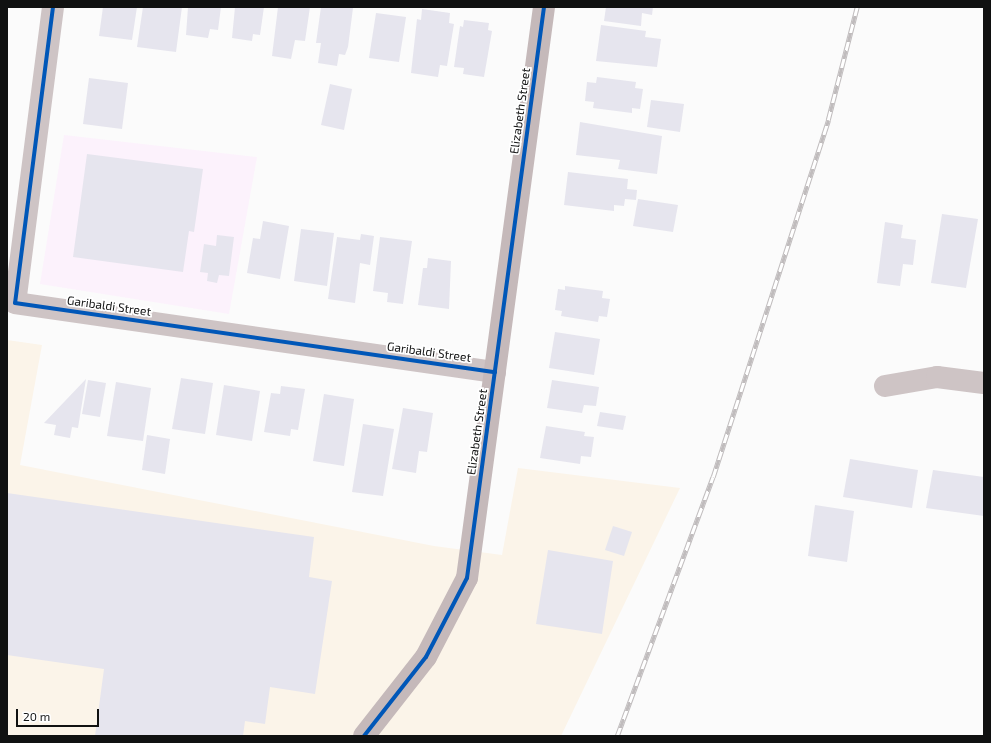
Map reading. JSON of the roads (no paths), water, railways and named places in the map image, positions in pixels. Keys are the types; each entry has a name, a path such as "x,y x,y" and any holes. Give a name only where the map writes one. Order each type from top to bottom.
{"main road":[{"name":"Elizabeth Street","path":"364,736 426,657 467,578 544,7"}],"street":[{"name":"Garibaldi Street","path":"53,7 14,303 495,372"},
{"path":"885,386 937,376 984,383"}],"railway":[{"path":"617,736 713,477 828,120 857,7"}]}
